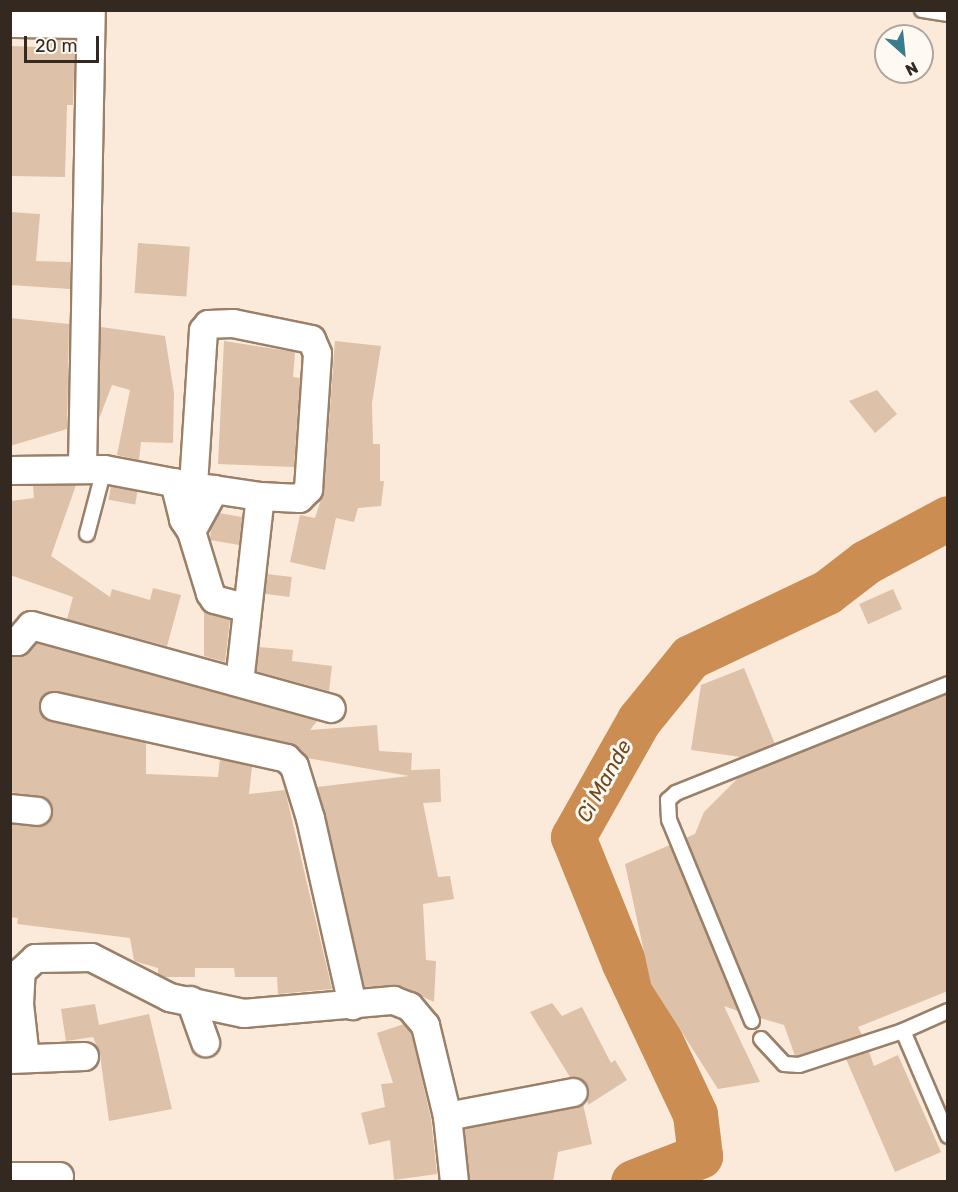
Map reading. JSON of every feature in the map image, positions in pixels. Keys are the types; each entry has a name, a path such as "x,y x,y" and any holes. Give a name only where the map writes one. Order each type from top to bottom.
{"street":[{"path":"10,22 90,17 93,468"},
{"path":"10,470 93,468 194,486 260,496 299,498 308,489 316,347 311,339 233,323 208,324 199,340 194,486 191,531"},
{"path":"194,486 183,519 191,531 214,599 247,608"},
{"path":"239,682 260,496"},
{"path":"10,641 17,641 31,625 331,708"},
{"path":"54,706 286,759 294,766 310,818 352,1005"},
{"path":"10,808 37,811"},
{"path":"84,1056 18,1059 21,971 35,958 91,957 169,997 243,1013 393,1000 419,1014 425,1025 447,1116 454,1182"},
{"path":"190,1000 205,1042"},
{"path":"447,1116 573,1092"},
{"path":"10,1176 59,1176"}],"lane":[{"path":"922,10 948,14"},
{"path":"87,534 93,468"},
{"path":"752,1020 669,820 668,800 676,792 948,684"},
{"path":"761,1039 784,1064 799,1065 903,1031 948,1011"},
{"path":"903,1031 948,1136"}],"building":[{"path":"39,40 75,40 73,105 67,105 65,177 10,176 10,46 39,47"},
{"path":"10,212 40,214 36,261 70,262 70,289 10,285"},
{"path":"138,243 190,247 186,297 135,293"},
{"path":"10,318 69,324 67,429 10,446"},
{"path":"101,327 165,336 174,393 173,443 141,442 139,460 117,455 130,390 112,385 99,419"},
{"path":"224,341 295,352 293,377 300,378 294,467 218,464"},
{"path":"335,341 381,346 372,403 373,444 380,444 380,481 384,481 381,506 358,508 354,522 336,518 325,570 290,562 300,515 315,518 324,490"},
{"path":"877,390 897,414 875,433 849,401"},
{"path":"76,485 51,556 110,597 112,589 150,600 153,588 181,595 167,646 67,619 73,597 10,575 10,501 34,498 33,486"},
{"path":"111,486 138,491 135,504 109,500"},
{"path":"219,513 242,517 239,545 210,540 211,527"},
{"path":"267,574 292,577 289,597 265,594"},
{"path":"893,589 902,609 868,624 859,604"},
{"path":"204,611 230,620 225,662 204,656"},
{"path":"36,643 317,721 310,730 377,725 379,751 412,753 411,770 440,769 441,802 423,803 438,877 450,876 454,899 423,904 426,960 436,961 434,1002 398,985 364,987 317,787 409,776 307,758 289,743 57,691 42,696 39,710 43,717 146,743 146,774 218,777 220,759 252,766 249,794 285,790 332,989 278,994 277,977 235,977 234,968 195,968 195,977 164,977 158,974 158,968 134,961 130,938 17,924 18,918 10,917 10,824 43,826 53,812 46,798 10,792 10,657 24,655"},
{"path":"259,647 293,650 292,661 332,666 329,691 256,671"},
{"path":"744,668 775,744 741,757 691,750 701,685"},
{"path":"948,694 948,991 858,1027 862,1035 795,1056 784,1025 760,1018 686,838 695,834 704,812 739,777"},
{"path":"670,845 738,1011 724,1006 760,1082 718,1089 651,984 625,864"},
{"path":"552,1003 562,1016 582,1007 611,1063 615,1060 627,1080 588,1105 585,1082 570,1077 530,1012"},
{"path":"95,1004 99,1025 149,1014 172,1109 109,1121 100,1055 93,1037 66,1041 61,1009"},
{"path":"404,1024 411,1032 431,1119 437,1174 394,1180 390,1140 369,1145 361,1113 385,1107 381,1084 393,1083 377,1033"},
{"path":"869,1052 874,1066 898,1055 941,1152 895,1172 846,1059"},
{"path":"583,1104 592,1144 558,1152 553,1182 470,1182 464,1129"}],"waterway":[{"name":"Ci Mande","path":"633,1182 700,1156 695,1114 624,963 573,837 639,720 690,657 827,592 866,562 948,518"}]}
